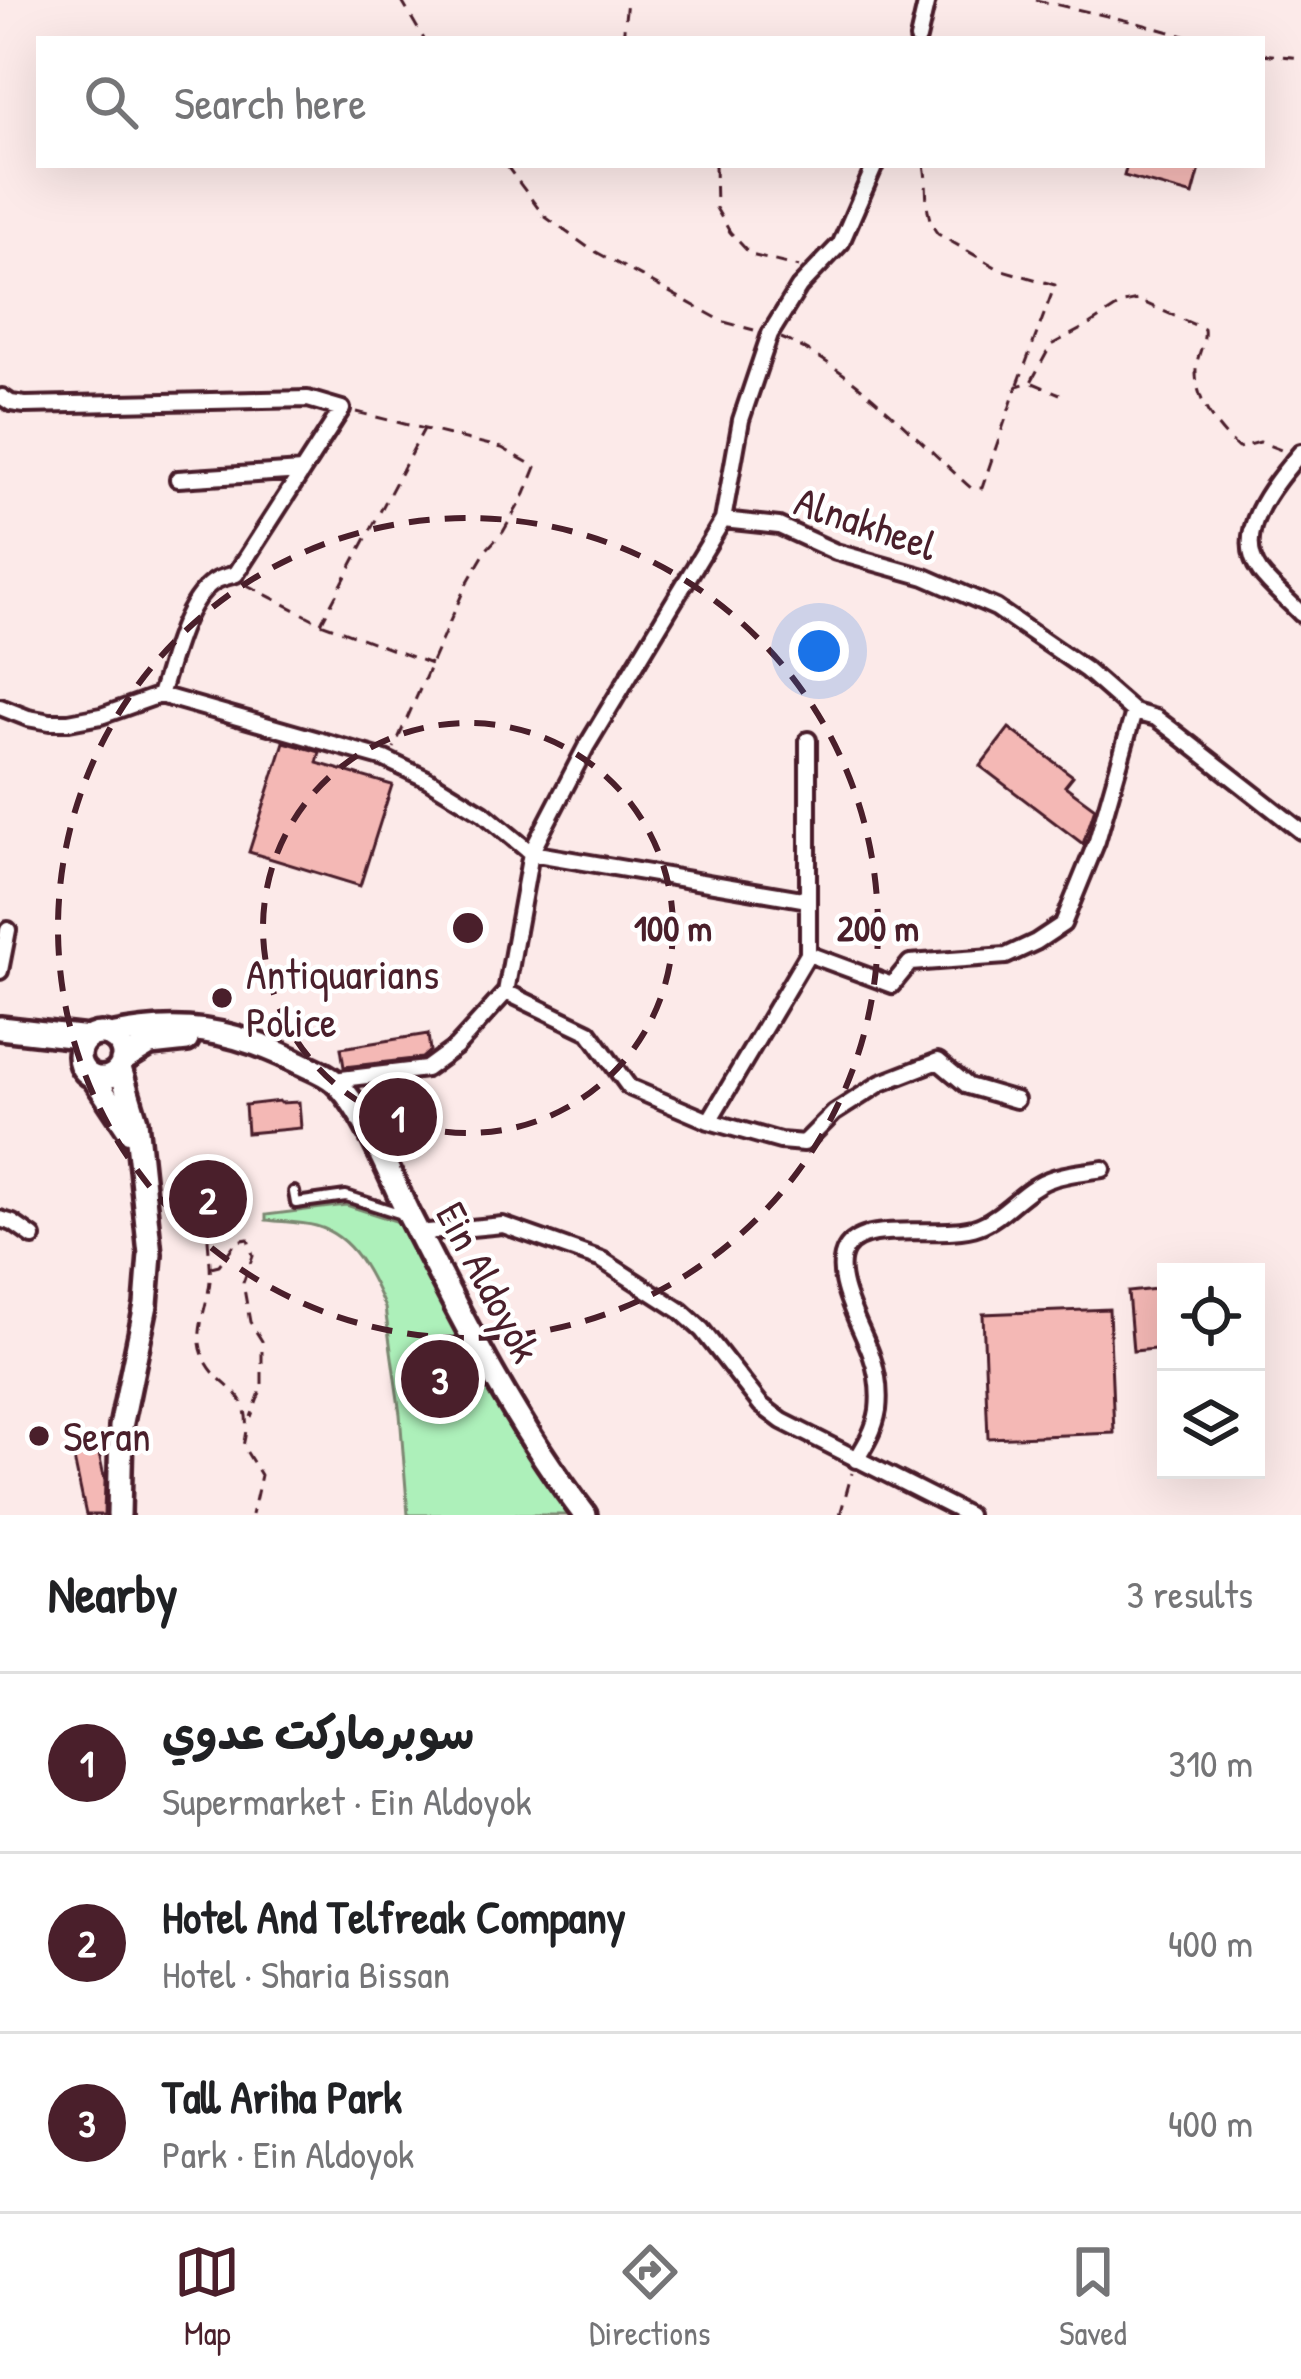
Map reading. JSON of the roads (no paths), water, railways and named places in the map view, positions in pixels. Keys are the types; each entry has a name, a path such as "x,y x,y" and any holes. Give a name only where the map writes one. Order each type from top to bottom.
{"main road":[{"path":"0,1029 99,1037 148,1028 224,1032 334,1080"},
{"path":"0,1029 36,1039 87,1071 108,1077 150,1044 172,1040 260,1044"},
{"path":"99,1037 120,1046 136,1121 150,1254 146,1305 122,1427 118,1515"},
{"path":"99,1037 79,1050 87,1071 128,1127 139,1166"},
{"name":"Ein Aldoyok","path":"334,1080 368,1132 523,1424 585,1515"}],"street":[{"path":"919,36 927,0"},
{"path":"334,1080 426,1069 456,1047 506,992 531,853 586,747 723,520 741,420 770,334 812,270 841,243 874,168"},
{"path":"1,401 25,405 308,399 342,409 236,574 216,580 190,611 160,695"},
{"path":"1298,456 1256,517 1250,541 1258,570 1301,614"},
{"path":"178,479 302,472"},
{"name":"Alnakheel","path":"723,520 779,526 836,552 926,577 996,608 1086,670 1135,712 1156,718 1301,831"},
{"path":"0,707 28,718 69,722 160,695 388,761 483,813 531,853 808,900"},
{"path":"808,954 892,985 910,963 1006,956 1063,924 1097,842 1135,712"},
{"path":"709,1120 808,954 808,740"},
{"path":"0,971 8,930"},
{"path":"506,992 589,1032 629,1087 709,1120 780,1141 804,1143 834,1113 881,1082 938,1061 968,1087 1016,1100"},
{"path":"856,1460 872,1435 878,1387 874,1360 841,1268 849,1244 880,1231 957,1232 982,1226 1048,1179 1103,1169"},
{"path":"0,1219 33,1238"},
{"path":"414,1225 503,1225 602,1260 681,1311 702,1330 761,1405 782,1421 968,1515"}],"lane":[{"path":"294,1192 296,1203 346,1196 414,1225"}],"place":[{"name":"Antiquarians Police","path":"222,998"},
{"name":"سوبرماركت عدوي","path":"398,1117"},
{"name":"Hotel And Telfreak Company","path":"208,1199"},
{"name":"Tall Ariha Park","path":"440,1379"},
{"name":"Seran","path":"39,1436"}]}
